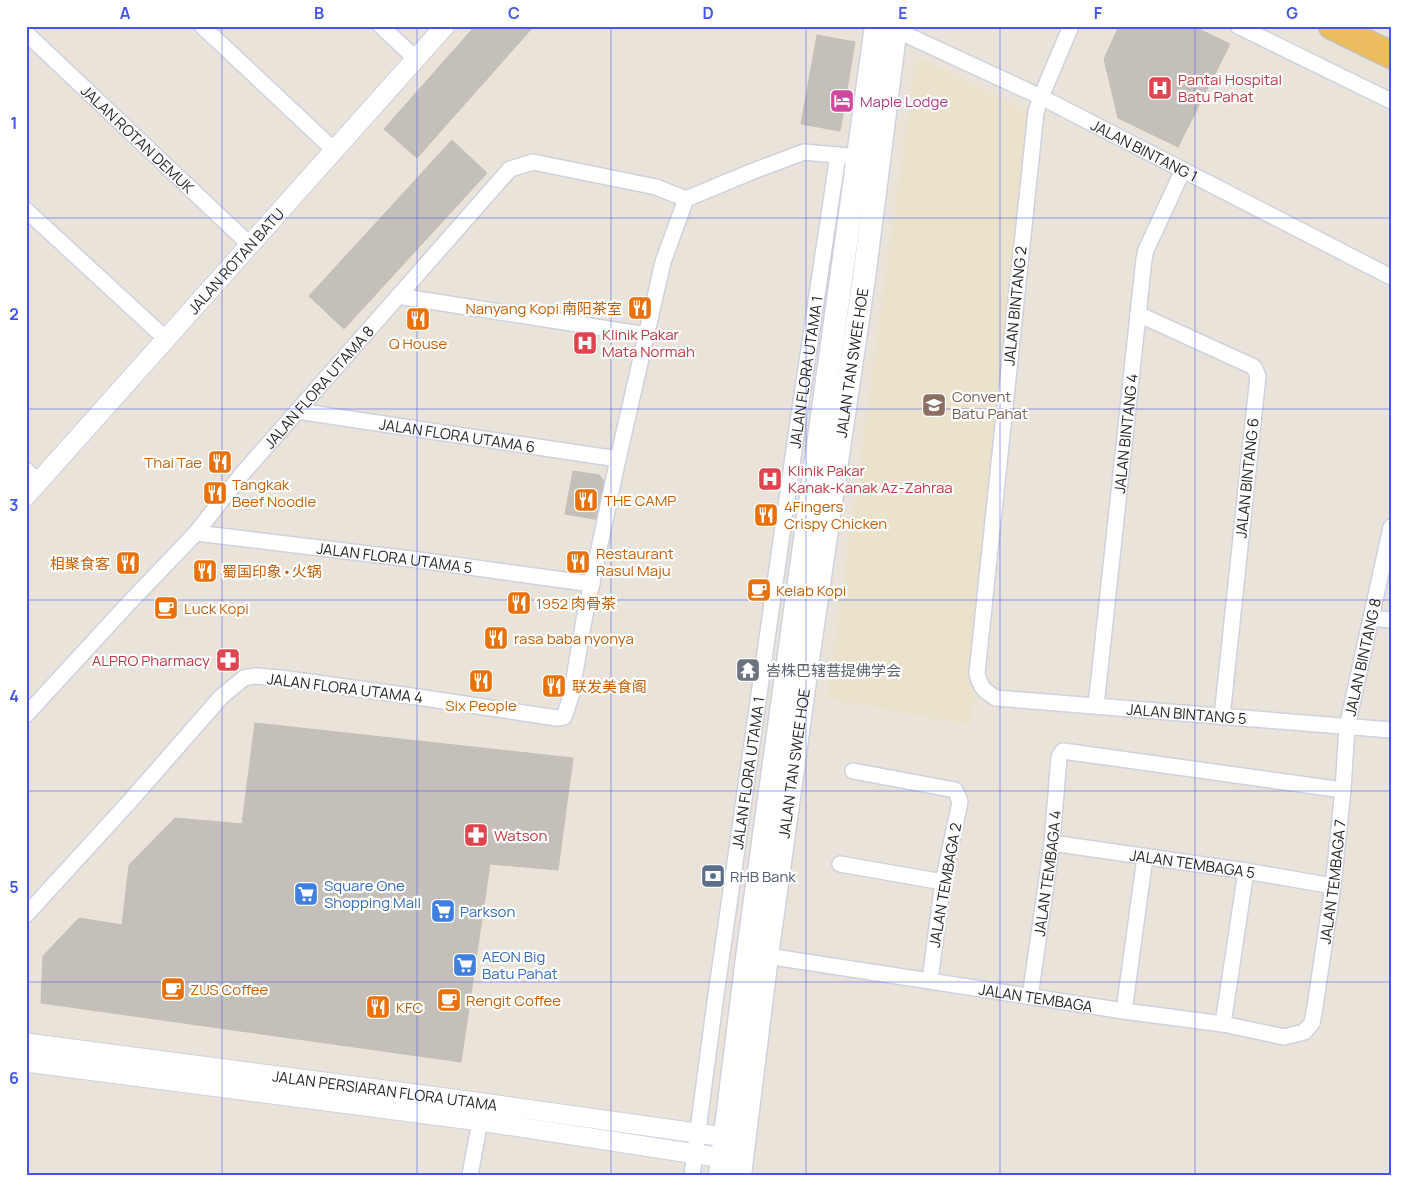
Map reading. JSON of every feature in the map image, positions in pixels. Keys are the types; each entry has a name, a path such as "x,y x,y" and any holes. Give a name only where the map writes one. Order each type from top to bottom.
{"highway":[{"path":"1332,26 1391,55"}],"main road":[{"name":"JALAN TAN SWEE HOE","path":"732,1157 747,958 848,157 890,27"},
{"name":"JALAN TAN SWEE HOE","path":"732,1157 767,956 864,278 890,27"}],"street":[{"path":"202,26 335,151"},
{"path":"381,26 416,59"},
{"name":"JALAN ROTAN BATU","path":"26,496 33,476 166,340 446,26"},
{"name":"JALAN BINTANG 2","path":"986,692 979,682 977,673 1036,112 1071,26"},
{"path":"1238,26 1391,101"},
{"name":"JALAN BINTANG 1","path":"890,27 1041,97 1391,277"},
{"name":"JALAN ROTAN DEMUK","path":"26,33 250,245"},
{"path":"592,584 618,459 663,262 686,199 804,152 848,157"},
{"name":"JALAN FLORA UTAMA 1","path":"692,1175 798,415 848,157"},
{"name":"JALAN FLORA UTAMA 8","path":"26,715 196,533 242,474 510,169 533,162 656,187 686,199"},
{"name":"JALAN BINTANG 4","path":"1096,706 1146,250 1183,170"},
{"path":"26,210 166,340"},
{"path":"398,296 647,335"},
{"name":"JALAN BINTANG 6","path":"1138,314 1254,366 1258,376 1222,717"},
{"name":"JALAN FLORA UTAMA 6","path":"298,411 618,459"},
{"name":"JALAN BINTANG 8","path":"1347,728 1391,527"},
{"name":"JALAN FLORA UTAMA 5","path":"196,533 419,560 592,584"},
{"name":"JALAN FLORA UTAMA 4","path":"26,915 131,800 221,697 244,678 256,676 280,678 557,718 564,717 571,696 592,584"},
{"path":"1371,618 1391,620"},
{"name":"JALAN BINTANG 5","path":"986,692 996,698 1347,728 1391,730"},
{"name":"JALAN TEMBAGA 7","path":"1304,1032 1312,1023 1314,1013 1333,886 1347,728"},
{"name":"JALAN TEMBAGA 4","path":"1030,997 1052,843 1059,757 1062,751 1343,790"},
{"name":"JALAN TEMBAGA 2","path":"853,771 955,790 960,802 943,882 930,980"},
{"name":"JALAN TEMBAGA 5","path":"1052,843 1246,871 1333,886"},
{"path":"1124,1011 1145,857"},
{"path":"840,864 943,882"},
{"path":"1224,1024 1246,871"},
{"name":"JALAN TEMBAGA","path":"767,956 1124,1011 1224,1024 1284,1037 1304,1032"},
{"name":"JALAN PERSIARAN FLORA UTAMA","path":"26,1043 698,1133 732,1157"},
{"name":"JALAN PERSIARAN FLORA UTAMA","path":"26,1062 480,1121 695,1154 732,1157"},
{"path":"470,1175 480,1121"}],"shaded area":[{"name":"Convent Batu Pahat","path":"916,56 1029,112 971,725 827,698"}],"building":[{"path":"475,26 534,26 417,158 384,129"},
{"name":"Pantai Hospital Batu Pahat","path":"1119,26 1193,26 1230,44 1178,147 1118,118 1104,59"},
{"path":"817,35 855,42 840,131 801,124"},
{"path":"452,140 487,173 344,329 309,296"},
{"name":"THE CAMP","path":"573,471 599,475 607,485 600,520 565,514"},
{"name":"Square One Shopping Mall","path":"255,723 573,758 558,870 490,864 461,1062 41,1003 43,956 79,918 122,925 129,865 175,818 242,824"}],"place":[{"name":"Pantai Hospital Batu Pahat","path":"1160,88"},
{"name":"Maple Lodge","path":"842,101"},
{"name":"Nanyang Kopi 南阳茶室","path":"640,308"},
{"name":"Q House","path":"418,319"},
{"name":"Klinik Pakar Mata Normah","path":"585,343"},
{"name":"Convent Batu Pahat","path":"934,405"},
{"name":"Thai Tae","path":"220,462"},
{"name":"Klinik Pakar Kanak-Kanak Az-Zahraa","path":"770,479"},
{"name":"Tangkak Beef Noodle","path":"215,493"},
{"name":"THE CAMP","path":"586,500"},
{"name":"4Fingers Crispy Chicken","path":"766,515"},
{"name":"Restaurant Rasul Maju","path":"578,562"},
{"name":"相聚食客","path":"128,563"},
{"name":"蜀国印象•火锅","path":"205,571"},
{"name":"Kelab Kopi","path":"759,590"},
{"name":"1952 肉骨茶","path":"519,603"},
{"name":"Luck Kopi","path":"166,608"},
{"name":"rasa baba nyonya","path":"496,638"},
{"name":"ALPRO Pharmacy","path":"228,660"},
{"name":"峇株巴辖菩提佛学会","path":"748,670"},
{"name":"Six People","path":"481,681"},
{"name":"联发美食阁","path":"554,686"},
{"name":"Watson","path":"476,835"},
{"name":"RHB Bank","path":"713,876"},
{"name":"Square One Shopping Mall","path":"306,894"},
{"name":"Parkson","path":"443,911"},
{"name":"AEON Big Batu Pahat","path":"465,965"},
{"name":"ZUS Coffee","path":"173,989"},
{"name":"Rengit Coffee","path":"449,1000"},
{"name":"KFC","path":"378,1007"}]}
